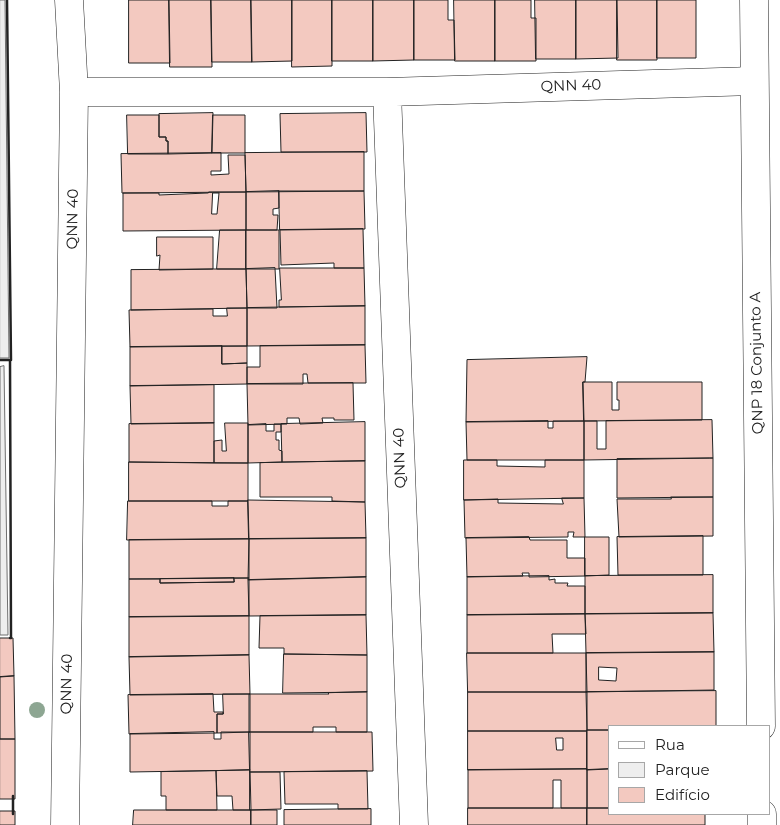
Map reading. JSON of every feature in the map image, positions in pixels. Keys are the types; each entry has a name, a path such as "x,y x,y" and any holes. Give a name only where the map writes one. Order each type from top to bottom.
{"street":[{"name":"QNN 40","path":"65,825 74,92 69,0"},
{"name":"QNP 18 Conjunto A","path":"754,0 761,725"},
{"name":"QNN 40","path":"74,92 387,92 754,81"},
{"name":"QNN 40","path":"387,92 414,825"}],"green space":[{"path":"0,0 5,0 9,358 0,358"},
{"path":"4,366 8,635 0,635 0,367"}],"building":[{"path":"129,0 169,0 170,63 129,63"},
{"path":"169,0 211,0 212,67 170,67"},
{"path":"211,0 251,0 252,62 212,62"},
{"path":"251,0 292,0 292,61 252,62"},
{"path":"292,0 332,0 332,66 292,67"},
{"path":"332,0 373,0 373,61 332,61"},
{"path":"373,0 414,0 414,60 373,61"},
{"path":"414,0 448,0 448,20 454,20 455,60 414,60"},
{"path":"454,0 495,0 495,61 455,61"},
{"path":"495,0 531,0 531,18 536,18 536,61 495,61"},
{"path":"535,0 576,0 576,59 536,59"},
{"path":"576,0 617,0 618,58 576,59"},
{"path":"617,0 657,0 657,60 617,60"},
{"path":"657,0 696,0 696,58 657,58"},
{"path":"213,113 212,153 168,154 168,141 166,141 166,137 159,137 159,114"},
{"path":"366,113 367,152 281,152 280,114"},
{"path":"127,115 159,115 159,137 166,137 166,141 168,141 168,154 128,154"},
{"path":"213,115 245,115 245,153 212,153"},
{"path":"364,152 364,191 246,192 245,153"},
{"path":"221,153 221,171 211,171 211,175 229,174 228,155 245,155 246,192 122,193 121,154"},
{"path":"279,191 364,191 365,229 280,230"},
{"path":"279,191 279,208 273,209 273,215 278,215 277,230 246,230 246,192"},
{"path":"246,192 246,230 123,231 123,193 159,193 159,195 208,193","holes":["213,193 219,193 217,214 212,214"]},
{"path":"363,229 364,268 334,268 334,263 281,265 280,230"},
{"path":"220,230 246,230 246,269 217,269"},
{"path":"246,230 279,230 279,269 246,269"},
{"path":"157,237 213,237 213,269 159,270 160,255 157,256"},
{"path":"275,268 277,308 247,308 246,269"},
{"path":"280,268 364,268 365,306 279,307 279,300 281,300"},
{"path":"246,269 247,308 131,310 131,270"},
{"path":"365,306 365,345 247,346 247,308"},
{"path":"227,308 247,308 247,346 130,347 129,310 213,309 213,316 227,316"},
{"path":"365,345 366,383 308,383 307,374 303,374 303,384 247,384 247,367 260,367 260,346"},
{"path":"222,346 222,364 247,363 247,384 130,386 130,347"},
{"path":"222,346 247,346 247,363 222,364"},
{"path":"587,357 585,382 583,382 584,421 466,422 467,360"},
{"path":"583,382 612,382 612,410 619,410 617,382 702,382 702,420 584,421"},
{"path":"353,383 354,420 322,418 323,423 300,424 299,418 287,418 287,424 248,425 247,384"},
{"path":"214,385 214,423 131,424 130,386"},
{"path":"712,420 713,458 584,460 584,421 597,421 597,449 606,449 606,421"},
{"path":"548,421 548,428 553,428 553,421 584,421 584,460 467,460 466,422"},
{"path":"365,422 365,461 282,462 281,424"},
{"path":"214,423 214,463 129,462 129,424"},
{"path":"225,423 248,423 248,463 214,463 214,441 222,440 222,451 226,451"},
{"path":"266,424 266,431 274,431 274,424 281,424 281,432 276,432 276,440 279,440 279,450 282,451 282,462 248,463 248,425"},
{"path":"713,458 713,497 617,498 617,459"},
{"path":"464,460 497,460 497,466 545,467 545,460 584,460 584,498 464,500"},
{"path":"365,461 365,502 332,501 332,497 260,497 260,463"},
{"path":"129,462 248,463 248,501 129,501"},
{"path":"671,497 713,497 713,536 619,537 617,499 671,499"},
{"path":"562,498 584,498 585,537 573,537 574,532 568,532 568,537 465,538 464,500 498,499 498,503 563,504"},
{"path":"248,500 365,502 366,538 249,539"},
{"path":"128,501 212,501 212,506 228,506 228,501 248,501 249,539 127,540"},
{"path":"703,536 703,575 618,575 617,537"},
{"path":"529,537 530,540 567,540 567,558 585,558 585,576 529,577 529,573 522,573 523,576 467,577 466,538"},
{"path":"585,537 609,537 609,575 585,576"},
{"path":"366,538 366,577 248,580 249,539"},
{"path":"249,539 249,578 129,579 129,540"},
{"path":"713,575 713,613 585,614 585,576"},
{"path":"549,576 549,580 555,579 555,583 568,583 567,586 585,586 585,614 467,615 467,577"},
{"path":"366,577 366,615 249,616 248,580"},
{"path":"234,578 249,578 249,616 129,617 129,579 160,579 160,583 234,582"},
{"path":"234,578 234,582 160,583 160,579"},
{"path":"713,613 714,652 586,653 585,614"},
{"path":"585,614 586,634 552,634 553,653 467,653 467,615"},
{"path":"366,615 367,655 284,654 284,648 259,648 260,616"},
{"path":"249,616 249,655 129,657 129,617"},
{"path":"0,638 13,638 14,676 0,677"},
{"path":"714,652 714,690 586,692 586,653","holes":["599,667 617,668 616,681 599,680"]},
{"path":"467,653 586,653 587,692 468,692"},
{"path":"284,654 367,655 367,692 283,693"},
{"path":"249,655 250,694 130,695 129,657"},
{"path":"14,676 15,739 0,739 0,677"},
{"path":"716,691 716,725 608,725 608,730 587,730 586,692"},
{"path":"367,692 367,732 336,732 336,727 313,727 313,732 249,732 249,694"},
{"path":"468,692 587,692 587,731 468,731"},
{"path":"213,694 214,712 223,712 223,714 217,714 217,733 129,734 128,695"},
{"path":"223,694 250,694 250,732 217,733 217,714 223,714"},
{"path":"587,730 608,730 608,769 587,770"},
{"path":"468,731 587,731 587,769 468,770","holes":["556,738 563,738 563,750 557,750"]},
{"path":"214,732 214,739 221,739 221,732 250,732 250,770 130,772 130,734"},
{"path":"249,732 372,732 373,771 250,772"},
{"path":"0,739 15,739 15,799 0,799"},
{"path":"587,769 587,808 561,808 561,780 553,780 553,808 468,808 468,770"},
{"path":"608,769 608,808 587,808 587,770"},
{"path":"250,770 251,810 233,810 232,796 217,796 216,771"},
{"path":"216,771 217,810 166,810 166,796 161,796 161,772"},
{"path":"367,771 368,809 338,809 338,804 285,804 284,772"},
{"path":"250,772 280,772 281,809 250,810"},
{"path":"468,808 587,808 587,825 468,825"},
{"path":"587,808 608,808 608,815 705,815 705,825 587,825"},
{"path":"371,809 371,825 284,825 284,810"},
{"path":"134,810 251,810 251,825 133,825"},
{"path":"251,810 277,810 277,825 251,825"},
{"path":"0,811 15,811 15,825 0,825"}],"wall":[{"path":"0,360 11,360 7,0"},
{"path":"10,360 10,638"},
{"path":"13,796 13,814"}]}
